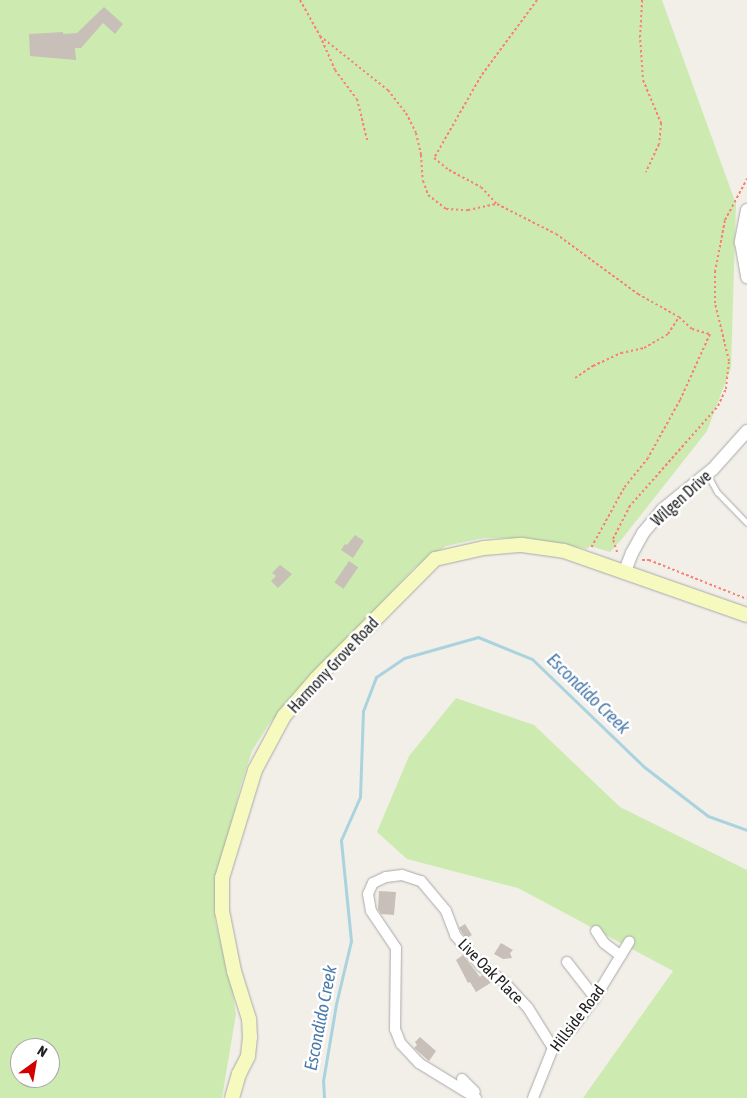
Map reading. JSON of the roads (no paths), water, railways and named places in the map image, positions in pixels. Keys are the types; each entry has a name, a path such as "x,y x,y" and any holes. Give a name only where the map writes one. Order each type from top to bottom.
{"main road":[{"name":"Harmony Grove Road","path":"232,1098 239,1074 248,1056 250,1037 248,1019 234,971 222,911 222,878 256,770 284,716 316,679 436,560 484,548 522,545 564,551 747,614"}],"street":[{"path":"747,210 741,242 747,277"},
{"name":"Wilgen Drive","path":"625,571 632,552 643,533 662,510 707,474 734,448 747,431"},
{"name":"Live Oak Place","path":"476,1098 419,1063 401,1044 394,1028 396,948 371,911 368,894 373,883 386,877 402,875 421,881 446,911 455,935 481,966 504,981 528,1008 553,1048"},
{"path":"596,932 604,943 621,956"},
{"name":"Hillside Road","path":"533,1098 553,1048 595,998 629,942"},
{"path":"567,962 595,998"},
{"path":"462,1079 482,1098"}],"lane":[{"path":"707,474 717,492 747,523"}],"waterway":[{"name":"Escondido Creek","path":"324,1098 323,1081 336,1004 351,941 341,840 360,797 363,711 376,677 404,658 478,637 532,659 643,766 708,816 747,830"}]}
